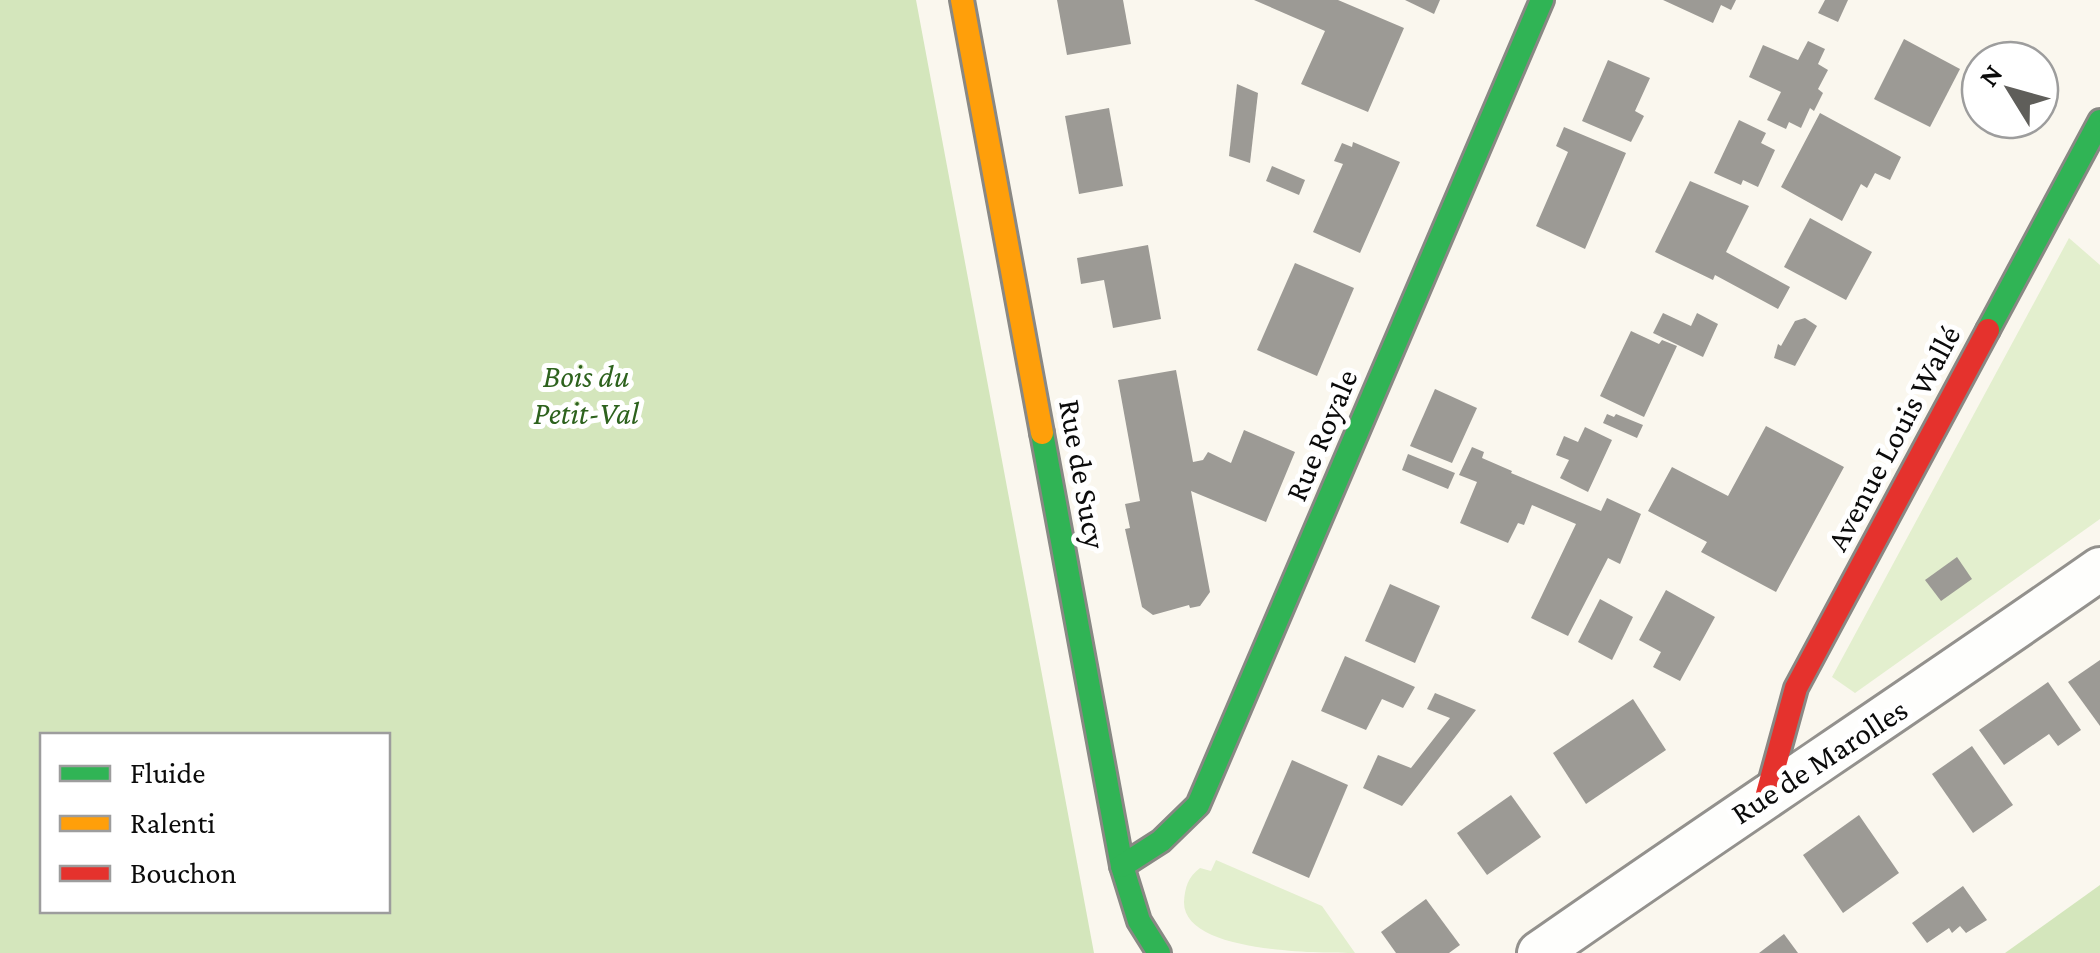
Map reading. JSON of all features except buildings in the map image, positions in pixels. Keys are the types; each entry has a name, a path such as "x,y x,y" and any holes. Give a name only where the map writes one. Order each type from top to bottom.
{"street":[{"name":"Rue de Sucy","path":"962,0 1122,866 1139,920 1159,953"},
{"name":"Rue Royale","path":"1122,866 1162,841 1198,805 1542,0"},
{"name":"Avenue Louis Wallé","path":"1767,794 1796,688 2100,122"},
{"name":"Rue de Marolles","path":"1539,953 2100,569"}],"green space":[{"name":"Bois du Petit-Val","path":"0,0 916,0 1094,953 0,953"},
{"path":"2069,238 2100,265 2100,519 1855,693 1832,677"},
{"path":"1216,860 1322,906 1355,953 1254,947 1205,931 1189,919 1185,892 1196,871 1211,871"},
{"path":"2100,885 2100,953 2005,953"}],"traffic: fast":[{"path":"1122,866 1161,841 1198,805 1542,0"},
{"path":"1988,330 2100,121"},
{"path":"1042,433 1122,866 1139,921 1159,953"}],"traffic: slow":[{"path":"962,0 1042,433"}],"traffic: jam":[{"path":"1767,794 1796,688 1988,330"}]}
